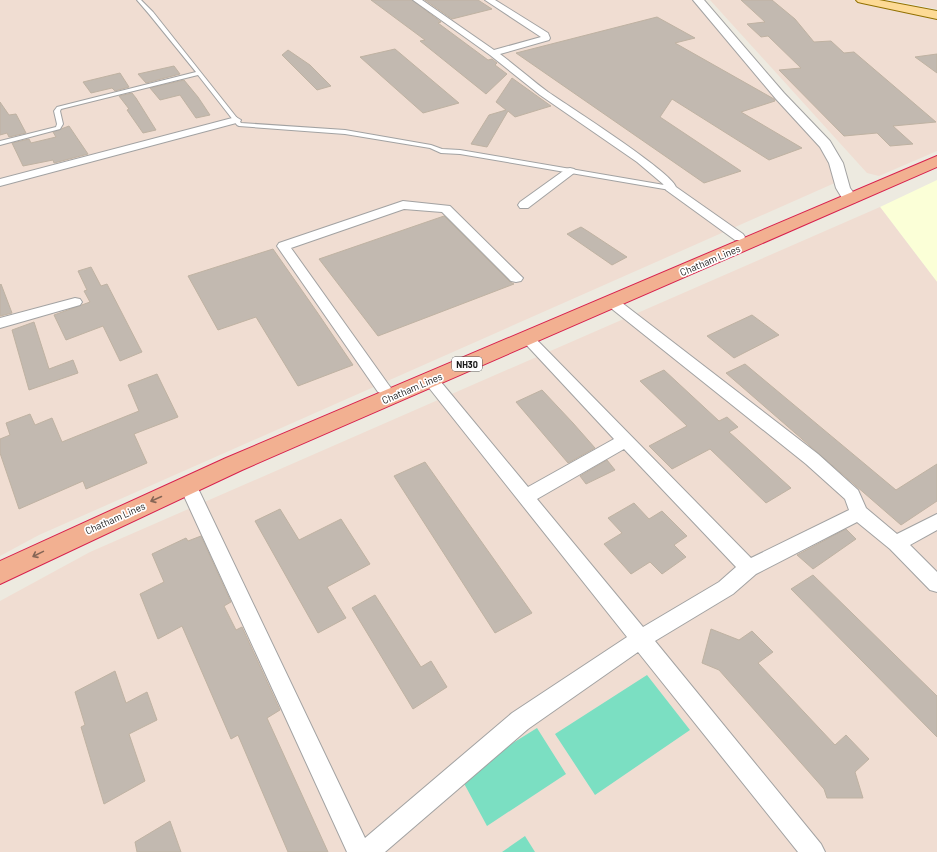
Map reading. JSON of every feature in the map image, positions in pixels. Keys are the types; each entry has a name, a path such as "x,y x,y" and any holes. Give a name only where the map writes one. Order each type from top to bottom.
{"highway":[{"name":"Chatham Lines","path":"0,573 83,532 526,338 612,302 937,153"},
{"name":"Chatham Lines","path":"0,556 119,501 739,237 937,161"}],"main road":[{"path":"862,0 937,15"},
{"path":"883,0 937,11"}],"street":[{"path":"417,0 494,53 544,93 641,160 669,183 670,188 739,237"},
{"path":"489,0 545,35 546,38 494,53"},
{"path":"698,0 780,96 825,144 840,171 841,184 847,195"},
{"path":"0,182 236,120"},
{"path":"524,205 570,171"},
{"path":"383,388 283,246 403,205 446,209 516,278"},
{"path":"0,323 75,302"},
{"path":"612,302 812,459 852,495 859,513 896,544 937,584"},
{"path":"526,338 750,568"},
{"path":"430,380 813,852"},
{"path":"525,497 626,440"},
{"path":"188,485 359,852"},
{"path":"367,852 520,722 640,639 726,588 750,568 859,513"},
{"path":"896,544 937,521"}],"lane":[{"path":"139,0 199,73 238,124 345,132 431,147 441,151 460,152 670,188"},
{"path":"0,143 58,128 60,124 57,111 59,108 199,73"}],"shaded area":[{"path":"0,0 696,0 841,159 837,182 39,535 0,556"},
{"path":"710,0 852,0 937,17 937,151 879,176 867,173"},
{"path":"891,0 937,0 937,9"},
{"path":"937,180 937,282 880,207"},
{"path":"880,207 937,282 937,852 0,852 0,601 90,552"}],"green space":[{"path":"647,675 690,730 595,795 555,734"},
{"path":"537,728 566,774 487,826 460,776"},
{"path":"525,836 535,852 502,852"}],"building":[{"path":"371,0 412,0 441,22 438,23 488,60 492,59 497,63 495,65 507,74 486,94 420,41 425,40"},
{"path":"425,0 478,0 492,9 452,19"},
{"path":"741,0 772,0 795,19 814,42 831,41 844,53 854,52 936,122 893,126 913,144 890,146 877,133 844,136 779,70 801,68 768,36 761,37 747,24 765,22"},
{"path":"657,17 695,38 675,43 774,99 775,101 741,112 802,148 769,160 672,99 660,117 741,171 704,183 516,53"},
{"path":"395,49 459,103 423,113 360,57"},
{"path":"288,50 310,65 331,86 317,90 282,55"},
{"path":"937,54 937,73 915,57"},
{"path":"174,66 180,74 146,83 138,74"},
{"path":"120,73 129,87 115,91 112,88 91,93 83,82"},
{"path":"512,78 551,106 515,117 508,111 487,147 471,144 489,115 506,110 496,102"},
{"path":"184,80 210,115 196,118 180,95 160,100 150,88"},
{"path":"132,93 156,130 143,133 127,110 129,109 119,96"},
{"path":"0,102 9,115 16,114 26,133 9,137 7,133 0,135"},
{"path":"69,126 88,154 54,163 53,160 23,166 12,143 29,139 31,143 56,137 53,132"},
{"path":"444,216 510,282 514,284 378,336 319,259"},
{"path":"581,227 627,257 612,265 567,234"},
{"path":"273,249 353,365 298,386 256,317 218,330 188,276"},
{"path":"91,267 101,286 107,284 142,352 120,361 103,326 66,340 54,315 90,302 84,291 87,290 78,271"},
{"path":"1,284 12,313 0,316 0,285"},
{"path":"752,315 779,335 734,358 707,336"},
{"path":"34,322 49,369 73,360 78,373 29,390 12,330"},
{"path":"745,364 896,490 937,464 937,501 901,525 726,373"},
{"path":"664,370 719,421 727,417 738,427 729,432 791,488 766,503 710,449 672,469 649,446 687,426 640,381"},
{"path":"157,374 178,417 134,434 147,463 86,489 83,481 19,509 0,453 0,439 10,435 6,423 30,414 35,425 52,418 62,442 139,411 128,385"},
{"path":"542,390 595,448 568,463 516,402"},
{"path":"607,460 615,470 586,484 580,476"},
{"path":"425,462 532,613 495,633 394,476"},
{"path":"634,503 649,519 662,511 687,536 674,545 686,557 662,574 650,562 631,574 604,544 622,533 608,518"},
{"path":"280,509 299,540 341,519 370,564 327,587 346,618 318,633 255,521"},
{"path":"846,529 856,539 813,569 797,555"},
{"path":"201,536 231,602 224,606 236,630 242,627 280,710 267,718 328,852 288,852 238,735 231,739 182,626 158,639 140,594 164,582 152,554 186,538 188,541"},
{"path":"813,575 937,696 937,737 791,589"},
{"path":"375,595 421,667 431,661 447,687 413,709 352,608"},
{"path":"711,629 739,640 752,631 773,652 758,663 835,745 846,735 869,759 855,772 863,798 827,798 824,789 719,670 702,663"},
{"path":"115,671 126,703 147,692 157,720 129,734 145,781 104,804 81,727 85,725 75,692"},
{"path":"170,821 181,852 137,852 135,842"}]}
